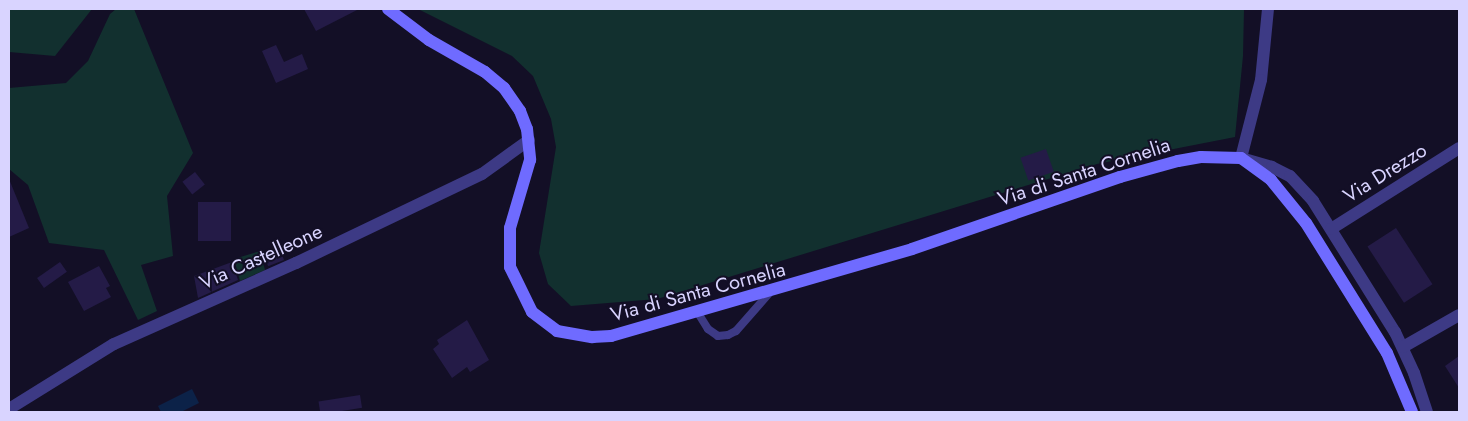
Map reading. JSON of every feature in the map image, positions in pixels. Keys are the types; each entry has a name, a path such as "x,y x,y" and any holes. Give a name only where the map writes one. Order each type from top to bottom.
{"street":[{"name":"Via di Santa Cornelia","path":"388,9 422,35 474,64 496,81 515,103 529,140 529,169 512,220 508,247 516,285 538,319 565,334 602,337 698,313 903,252 1120,177 1178,161 1201,157 1241,158 1272,167 1290,176 1314,201 1403,348 1427,412"},
{"path":"1268,9 1261,80 1241,158 1271,180 1306,223 1388,353 1412,412"},
{"name":"Via Castelleone","path":"9,410 114,344 296,263 482,174 529,140"},
{"name":"Via Drezzo","path":"1332,228 1459,148"},
{"path":"1403,348 1459,315"}],"lane":[{"path":"698,313 708,329 718,336 728,335 736,331 772,290"}],"green space":[{"path":"9,9 92,9 55,56 9,52"},
{"path":"116,9 134,9 193,153 167,196 173,256 141,265 157,311 138,320 104,250 49,243 28,185 9,169 9,88 66,83 88,61 110,14"},
{"path":"418,9 1244,9 1243,56 1235,137 1097,164 657,299 571,306 548,284 539,253 556,147 551,119 533,76 512,56"},
{"path":"260,251 265,270 240,281 234,259"}],"water":[{"path":"192,389 199,403 181,412 161,412 158,406"}],"building":[{"path":"304,9 359,9 316,31"},
{"path":"276,45 284,62 302,54 308,69 276,83 262,51"},
{"path":"1046,149 1054,172 1028,180 1020,158"},
{"path":"195,172 205,185 192,194 182,182"},
{"path":"9,179 29,228 9,237"},
{"path":"198,202 231,202 231,241 198,241"},
{"path":"1396,228 1432,284 1404,303 1367,247"},
{"path":"279,247 284,260 268,266 263,253"},
{"path":"60,262 67,272 44,288 37,278"},
{"path":"232,262 238,280 198,298 194,276"},
{"path":"99,266 110,286 106,288 111,297 84,311 68,282"},
{"path":"467,320 489,360 470,372 467,367 452,378 433,349 439,344 437,340"},
{"path":"1459,356 1459,388 1445,366"},
{"path":"360,395 362,408 336,412 320,412 319,402"}]}
